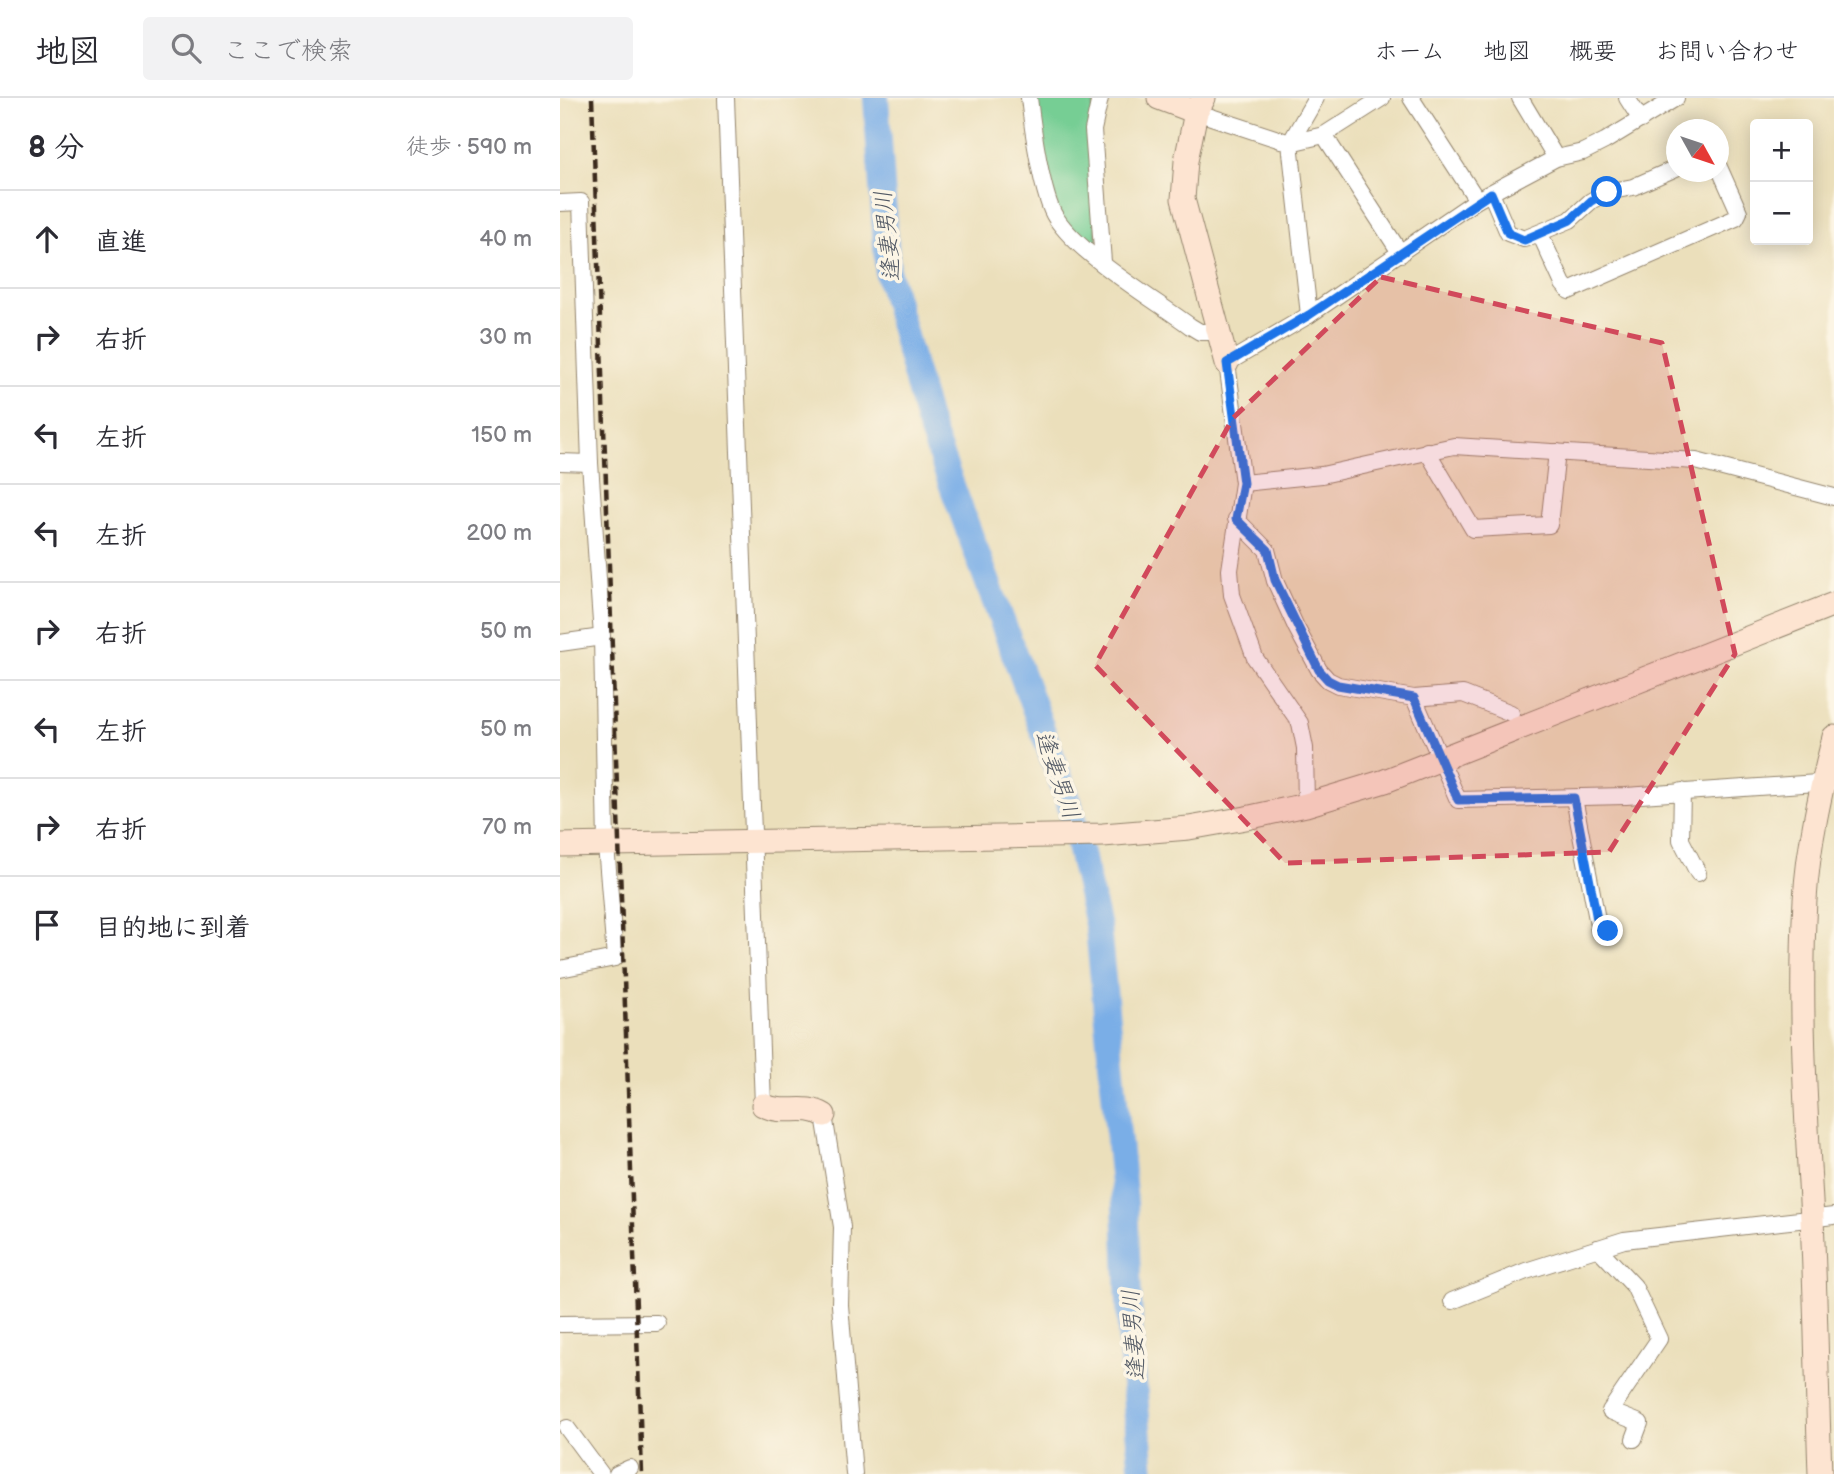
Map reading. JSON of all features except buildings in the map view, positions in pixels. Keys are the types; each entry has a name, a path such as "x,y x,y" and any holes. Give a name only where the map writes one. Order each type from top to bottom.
{"street":[{"path":"726,98 744,617 756,842 763,1105 777,1112 811,1107 824,1115 842,1227 840,1305 854,1474"},
{"path":"1029,98 1034,139 1054,216 1102,262 1200,332 1216,332"},
{"path":"1100,98 1093,130 1102,262"},
{"path":"1159,98 1200,105 1290,143 1324,135 1382,98"},
{"path":"1309,315 1290,143 1316,98"},
{"path":"1411,98 1508,233 1520,239 1540,234 1570,220 1591,201 1607,192 1633,187 1666,172"},
{"path":"1520,98 1556,158"},
{"path":"1627,98 1641,120"},
{"path":"1227,363 1309,315 1484,197 1556,158 1583,152 1676,98"},
{"path":"1200,105 1186,160 1183,200 1216,332 1227,363 1243,483 1230,570 1232,595 1255,658 1300,723 1305,748 1306,805"},
{"path":"1324,135 1401,254"},
{"path":"1540,234 1563,284 1569,291 1736,218 1739,212 1726,182"},
{"path":"560,203 581,202 590,463 602,638 606,845 615,958 560,969"},
{"path":"1243,483 1322,475 1454,446 1696,461 1834,498"},
{"path":"1427,450 1473,529 1549,525 1557,452"},
{"path":"560,462 590,463"},
{"path":"1236,519 1268,550 1275,580 1296,627 1328,680 1338,685 1414,698 1463,694 1511,713"},
{"path":"560,845 1103,835 1189,828 1306,805 1440,760 1834,604"},
{"path":"560,643 602,638"},
{"path":"1414,698 1458,800 1574,798 1828,783"},
{"path":"1820,1474 1823,1217 1804,1105 1805,911 1834,737"},
{"path":"1682,791 1681,840 1698,873"},
{"path":"1574,798 1599,930 1608,931"},
{"path":"1452,1301 1526,1271 1624,1240 1823,1217"},
{"path":"1598,1248 1634,1286 1659,1339 1610,1411 1640,1423 1634,1439"},
{"path":"560,1324 657,1323"},
{"path":"567,1428 601,1474"}],"highlighted area":[{"path":"1381,277 1662,343 1735,654 1609,852 1285,863 1095,665 1233,418"}],"green space":[{"path":"1031,98 1094,98 1097,245 1090,246 1057,214"}],"waterway":[{"name":"逢妻男川","path":"876,98 888,274 928,421 1069,802 1098,928 1125,1204 1131,1349 1142,1474"}],"railway":[{"path":"592,98 642,1474"}],"route":[{"path":"1607,192 1591,201 1570,220 1524,240 1508,233 1491,193 1309,315 1227,363 1243,483 1236,519 1268,550 1275,580 1319,670 1328,680 1338,685 1414,698 1458,800 1574,798 1599,930 1608,931"}]}
